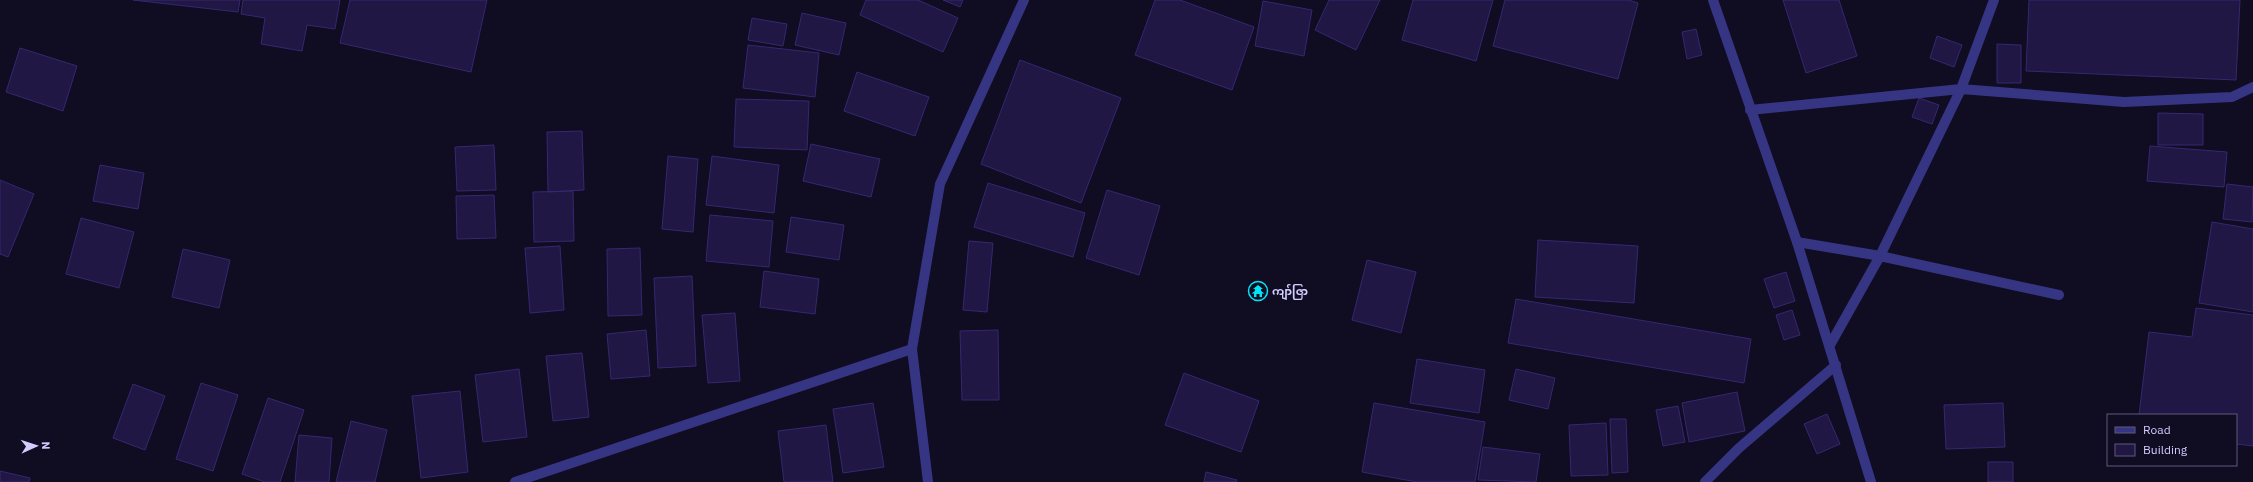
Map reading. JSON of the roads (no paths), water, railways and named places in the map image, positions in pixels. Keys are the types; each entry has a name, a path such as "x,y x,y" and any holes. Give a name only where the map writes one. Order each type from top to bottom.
{"street":[{"path":"928,482 912,349 940,184 1024,0"},
{"path":"1713,0 1797,242 1871,482"},
{"path":"1830,345 1880,256 1962,89 1994,0"},
{"path":"1750,110 1962,89 2124,102 2232,97 2253,87"},
{"path":"1797,242 1880,256 2059,295"},
{"path":"515,482 912,349"},
{"path":"1705,482 1739,448 1836,365"}],"place":[{"name":"ကျာ်ဇြာ","path":"1258,291"}]}
